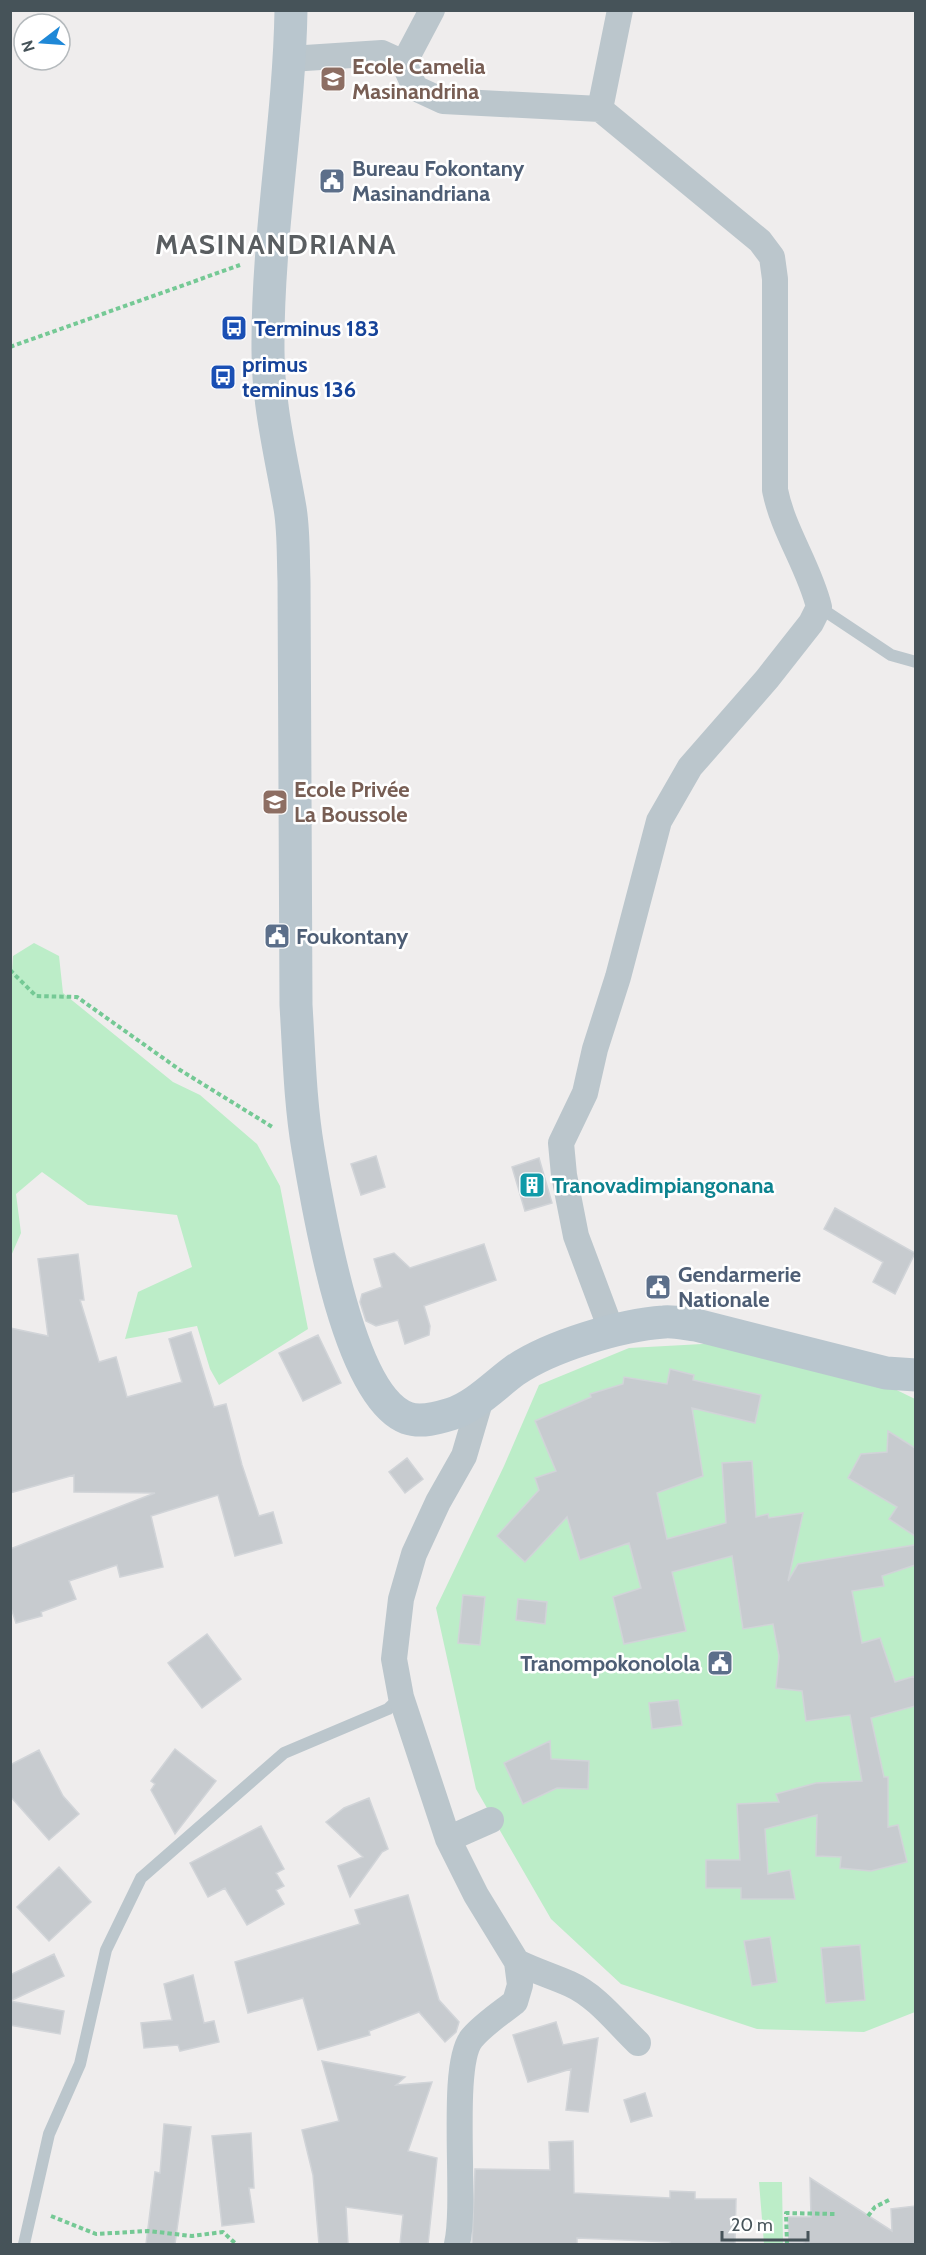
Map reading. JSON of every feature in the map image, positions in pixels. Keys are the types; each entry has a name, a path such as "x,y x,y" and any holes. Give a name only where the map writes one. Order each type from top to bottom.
{"street":[{"path":"291,10 290,59 272,254 268,354 278,450 290,511 294,581 296,1005 300,1075 308,1148 332,1264 352,1341 370,1383 390,1407 407,1418 426,1421 454,1414 516,1369 543,1356 612,1332 665,1322 696,1325 886,1372 915,1375"},
{"path":"404,63 432,10"},
{"path":"600,109 620,10"},
{"path":"290,59 382,53 404,63 415,88 443,101 600,109 760,242 772,257 776,311 775,490 780,513 815,591 819,607 811,623 767,679 690,767 659,821 618,977 595,1049 585,1093 561,1143 564,1175 576,1236 612,1332"},
{"path":"457,2244 461,2195 462,2059 472,2038 515,2002 520,1985 517,1962 476,1895 448,1839 401,1697 394,1659 400,1599 414,1554 438,1502 464,1456 482,1395"},
{"path":"448,1839 491,1820"},
{"path":"517,1962 543,1975 571,1984 594,2000 638,2043"}],"lane":[{"path":"819,607 891,655 915,662"},
{"path":"24,2244 49,2134 80,2064 106,1950 141,1878 285,1753 388,1709 401,1697"}],"path":[{"path":"10,347 272,254"},
{"path":"10,970 36,996 76,997 180,1070 308,1148"},
{"path":"868,2216 875,2207 891,2199"},
{"path":"32,2209 96,2234 148,2231 192,2236 223,2232 236,2244"},
{"path":"787,2244 786,2213 836,2214"}],"green space":[{"path":"34,943 59,956 63,993 173,1082 200,1095 257,1144 280,1186 308,1329 219,1385 210,1369 197,1326 125,1339 138,1292 192,1267 177,1215 88,1205 42,1172 16,1194 21,1233 11,1256 13,956"},
{"path":"739,1342 866,1375 915,1399 915,2012 864,2032 757,2029 621,1984 551,1919 476,1789 436,1608 504,1466 539,1385 629,1348"},
{"path":"759,2182 782,2182 783,2244 764,2244"}],"building":[{"path":"376,1156 385,1187 361,1195 351,1164"},
{"name":"Tranovadimpiangonana","path":"539,1158 552,1203 525,1211 512,1167"},
{"path":"835,1208 915,1253 895,1294 873,1282 883,1262 824,1229"},
{"path":"484,1244 496,1280 424,1306 430,1326 429,1335 405,1344 398,1320 376,1326 366,1321 360,1302 362,1294 382,1287 374,1259 394,1253 410,1268"},
{"path":"78,1254 84,1300 80,1300 99,1362 116,1357 127,1397 182,1382 169,1339 191,1332 214,1407 226,1404 242,1465 259,1516 273,1512 282,1543 235,1556 218,1495 151,1516 163,1567 120,1577 117,1565 69,1581 76,1599 41,1612 42,1616 16,1623 10,1605 10,1549 155,1493 74,1492 74,1475 10,1493 10,1328 48,1336 38,1259"},
{"path":"318,1335 341,1383 303,1401 279,1353"},
{"path":"670,1369 694,1375 693,1380 761,1395 755,1423 692,1408 703,1476 657,1493 667,1539 726,1523 722,1463 752,1461 756,1517 768,1514 769,1518 803,1513 788,1581 798,1564 915,1545 915,1565 882,1576 884,1586 852,1591 862,1643 880,1638 895,1682 915,1676 915,1706 871,1718 884,1777 888,1777 888,1827 898,1825 907,1862 871,1871 840,1868 841,1857 816,1856 817,1815 765,1829 768,1874 790,1870 795,1899 741,1899 741,1888 706,1888 706,1860 740,1860 737,1804 779,1802 776,1794 816,1783 862,1781 850,1715 806,1721 802,1691 776,1688 779,1656 773,1624 743,1629 732,1556 672,1572 686,1631 624,1644 613,1597 641,1588 629,1543 580,1560 567,1517 525,1562 497,1536 539,1490 535,1478 556,1471 535,1421 591,1397 590,1394 623,1384 624,1377 667,1384"},
{"path":"888,1431 915,1448 915,1536 889,1519 897,1507 848,1478 861,1454 887,1452"},
{"path":"407,1458 423,1479 405,1493 389,1472"},
{"path":"463,1595 485,1597 480,1645 458,1643"},
{"path":"518,1599 547,1602 545,1624 516,1620"},
{"path":"207,1634 241,1679 202,1708 168,1663"},
{"path":"678,1700 682,1725 652,1729 649,1703"},
{"path":"550,1741 551,1759 589,1761 588,1789 557,1788 523,1804 504,1763"},
{"path":"175,1749 216,1781 175,1834 151,1790 155,1784 151,1781"},
{"path":"39,1750 63,1796 79,1814 49,1840 10,1796 10,1765"},
{"path":"369,1798 388,1849 382,1852 350,1897 338,1866 363,1857 326,1822 344,1808"},
{"path":"261,1826 284,1869 276,1873 284,1886 276,1890 284,1904 247,1925 225,1888 208,1897 190,1863"},
{"path":"59,1867 91,1902 49,1941 17,1907"},
{"path":"408,1895 439,2000 459,2022 456,2032 445,2042 419,2012 369,2031 370,2035 318,2050 303,1998 248,2013 235,1962 360,1924 355,1910"},
{"path":"770,1937 777,1982 752,1986 744,1941"},
{"path":"860,1945 865,2000 826,2003 821,1948"},
{"path":"54,1954 64,1976 10,2001 10,1975"},
{"path":"193,1975 204,2023 214,2021 219,2042 180,2051 178,2045 144,2048 141,2023 172,2020 164,1984"},
{"path":"10,2001 64,2011 60,2034 10,2025"},
{"path":"556,2022 563,2045 598,2038 588,2112 566,2110 571,2069 528,2082 513,2035"},
{"path":"322,2061 405,2077 396,2085 432,2082 408,2151 437,2158 428,2244 400,2244 403,2215 346,2207 348,2244 319,2244 313,2175 302,2130 339,2121"},
{"path":"645,2093 652,2116 631,2122 624,2100"},
{"path":"164,2124 191,2127 175,2244 146,2244 155,2172 160,2173"},
{"path":"251,2133 254,2188 249,2188 254,2222 222,2226 212,2136"},
{"path":"573,2141 574,2193 670,2198 670,2191 695,2192 695,2199 736,2199 735,2244 670,2244 670,2242 577,2238 577,2244 472,2244 475,2169 550,2170 549,2142"},
{"path":"810,2178 892,2231 891,2209 915,2206 915,2244 789,2242 788,2217 811,2217"}],"place":[{"name":"Ecole Camelia Masinandrina","path":"333,79"},
{"name":"Bureau Fokontany Masinandriana","path":"332,181"},
{"name":"Terminus 183","path":"234,328"},
{"name":"primus teminus 136","path":"223,377"},
{"name":"Ecole Privée La Boussole","path":"275,802"},
{"name":"Foukontany","path":"277,936"},
{"name":"Tranovadimpiangonana","path":"532,1185"},
{"name":"Gendarmerie Nationale","path":"658,1287"},
{"name":"Tranompokonolola","path":"720,1663"}],"district":[{"name":"MASINANDRIANA","path":"276,244"}]}
